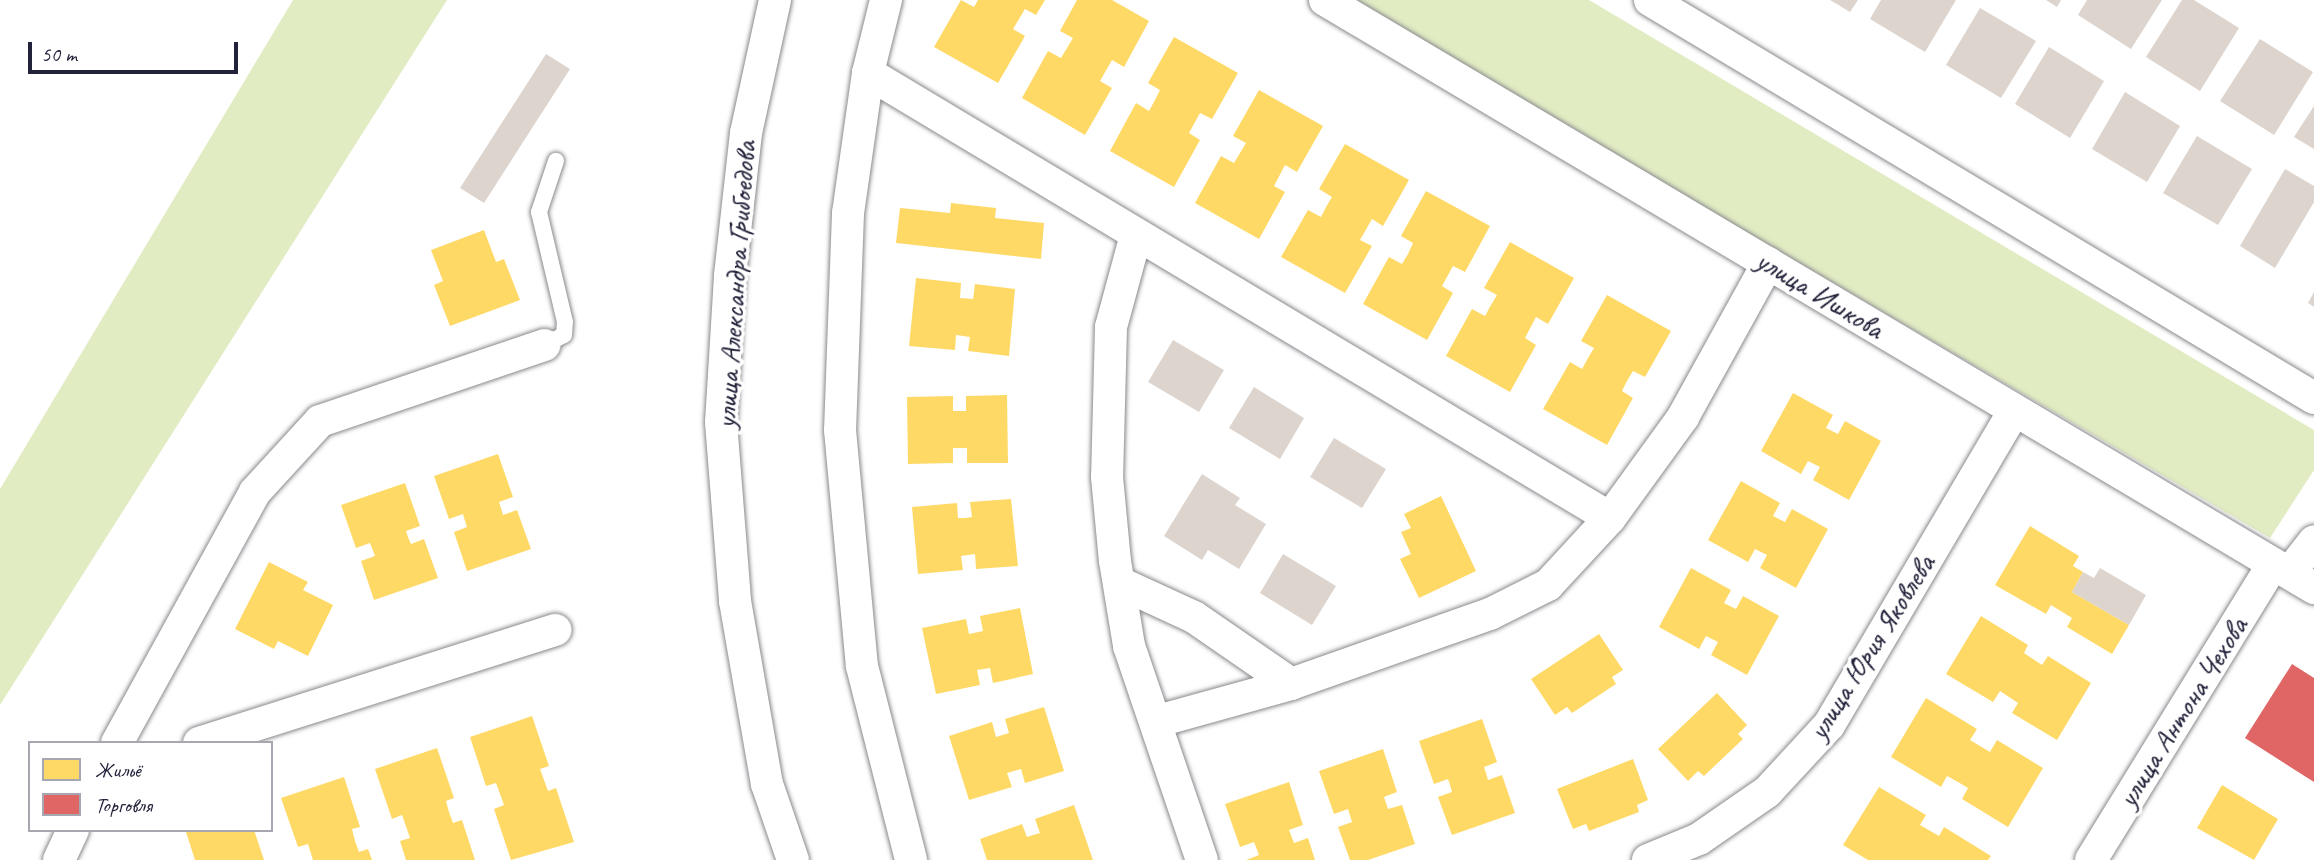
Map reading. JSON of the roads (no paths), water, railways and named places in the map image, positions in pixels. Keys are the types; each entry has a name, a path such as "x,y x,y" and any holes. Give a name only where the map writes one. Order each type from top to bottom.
{"street":[{"name":"улица Александра Грибоедова","path":"775,0 746,134 730,276 721,422 735,601 767,784 793,860"},
{"path":"886,0 869,74 848,213 840,430 862,666 911,860"},
{"name":"улица Ишкова","path":"1325,0 2292,575"},
{"path":"1650,0 2314,398"},
{"path":"869,74 1610,518"},
{"path":"1136,235 1111,327 1107,397 1107,477 1129,646 1158,721 1202,860"},
{"path":"1158,721 1291,684 1490,614 1548,585 1610,518 1683,417 1768,263"},
{"path":"118,741 255,492 320,421 544,345"},
{"name":"улица Юрия Яковлева","path":"1648,860 1699,839 1767,792 1829,725 2014,411"},
{"name":"улица Антона Чехова","path":"2091,860 2314,541"},
{"path":"1120,583 1194,617 1291,684"},
{"path":"205,741 556,630"},
{"path":"59,860 72,832"}],"lane":[{"path":"544,345 564,335 565,322 539,212 556,161"}]}
